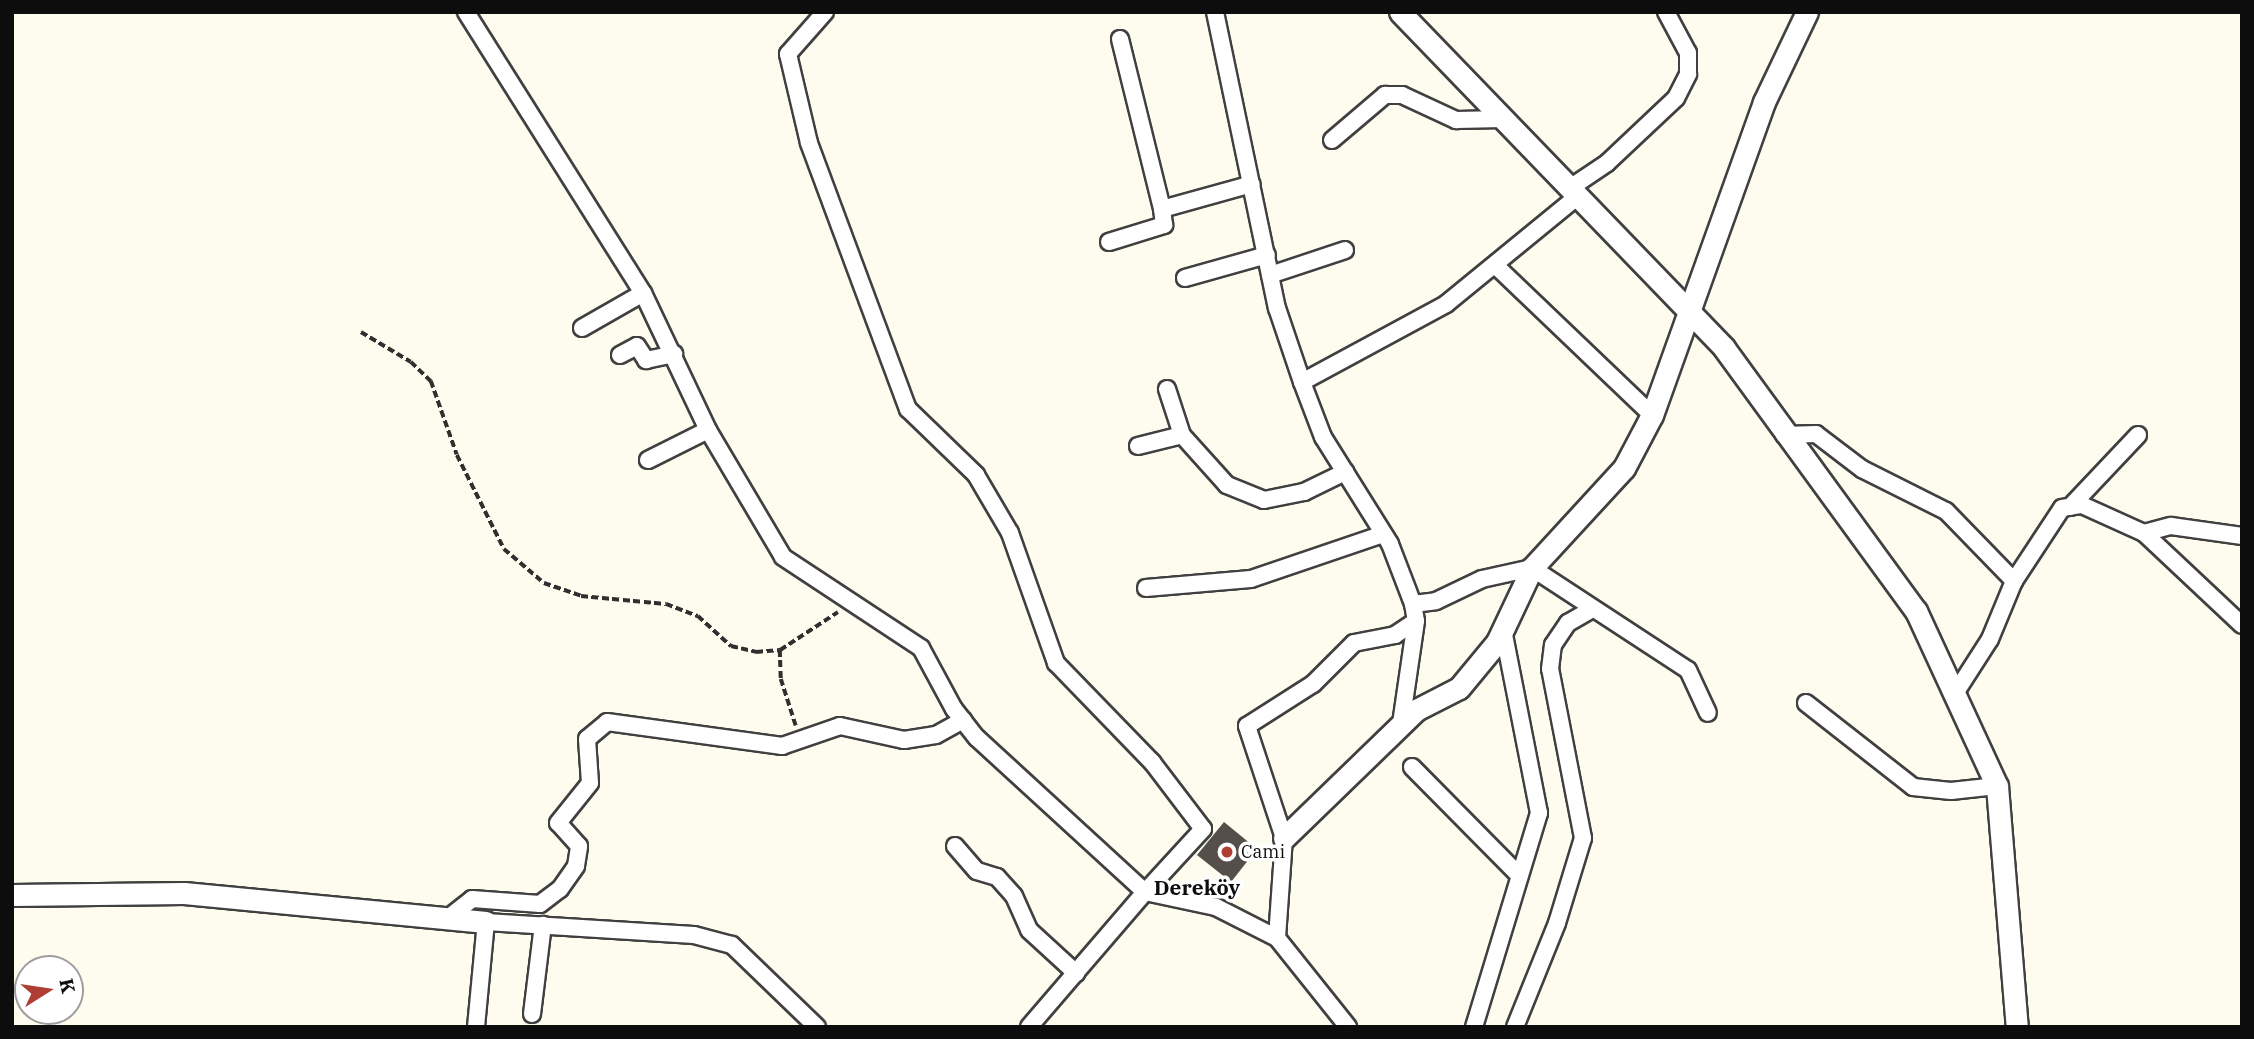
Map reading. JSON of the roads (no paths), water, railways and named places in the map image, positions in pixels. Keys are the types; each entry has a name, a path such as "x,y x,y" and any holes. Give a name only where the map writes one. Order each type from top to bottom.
{"street":[{"path":"466,12 643,293 708,430 783,557 920,648 963,720 1145,892 1216,907 1277,938 1348,1027"},
{"path":"825,12 788,54 809,143 908,409 976,475 1010,533 1056,663 1143,753 1203,829 1029,1027"},
{"path":"1215,12 1270,275 1302,382 1345,472 1383,534 1413,604 1416,621 1401,724"},
{"path":"1400,12 1724,348 1784,435 1916,611 1956,692 1997,786 2017,1027"},
{"path":"1302,382 1446,304 1496,266 1676,98 1688,74 1688,53 1666,12"},
{"path":"1284,838 1416,710 1459,688 1503,629 1532,568 1624,468 1652,415 1686,309 1764,102 1807,12"},
{"path":"1109,242 1164,225 1120,39"},
{"path":"1332,140 1385,95 1402,95 1455,120 1503,119"},
{"path":"1162,209 1252,184"},
{"path":"1270,275 1345,250"},
{"path":"1185,278 1266,255"},
{"path":"1496,266 1652,415"},
{"path":"582,328 643,293"},
{"path":"620,355 637,346 646,360 674,354"},
{"path":"1167,389 1182,435 1227,485 1264,500 1304,492 1345,472"},
{"path":"648,460 708,430"},
{"path":"1784,435 1816,434 1862,469 1946,511 2014,582"},
{"path":"1138,446 1182,435"},
{"path":"2070,507 2138,435"},
{"path":"1956,692 1990,639 2014,582 2062,508 2082,505 2144,533 2242,625"},
{"path":"2144,533 2171,526 2242,536"},
{"path":"1146,588 1251,579 1383,534"},
{"path":"1413,604 1436,601 1482,579 1532,568 1589,611 1688,670 1708,713"},
{"path":"1515,1027 1558,923 1583,838 1550,669 1553,645 1568,623 1589,611"},
{"path":"1277,938 1284,838 1247,726 1314,684 1354,643 1395,635 1416,621"},
{"path":"1474,1027 1539,813 1503,629"},
{"path":"1806,703 1913,787 1951,791 1997,786"},
{"path":"448,918 472,899 540,904 560,889 576,866 579,845 558,823 590,783 587,739 607,722 782,746 798,737 840,726 904,740 936,735 963,720"},
{"path":"1412,767 1520,876"},
{"path":"955,846 977,871 998,877 1014,896 1030,930 1076,973"},
{"path":"12,894 184,893 486,922 694,935 732,946 817,1027"},
{"path":"476,1027 486,922"},
{"path":"532,1014 543,925"}],"place":[{"name":"Cami","path":"1227,852"}],"district":[{"name":"Dereköy","path":"1197,887"}]}
